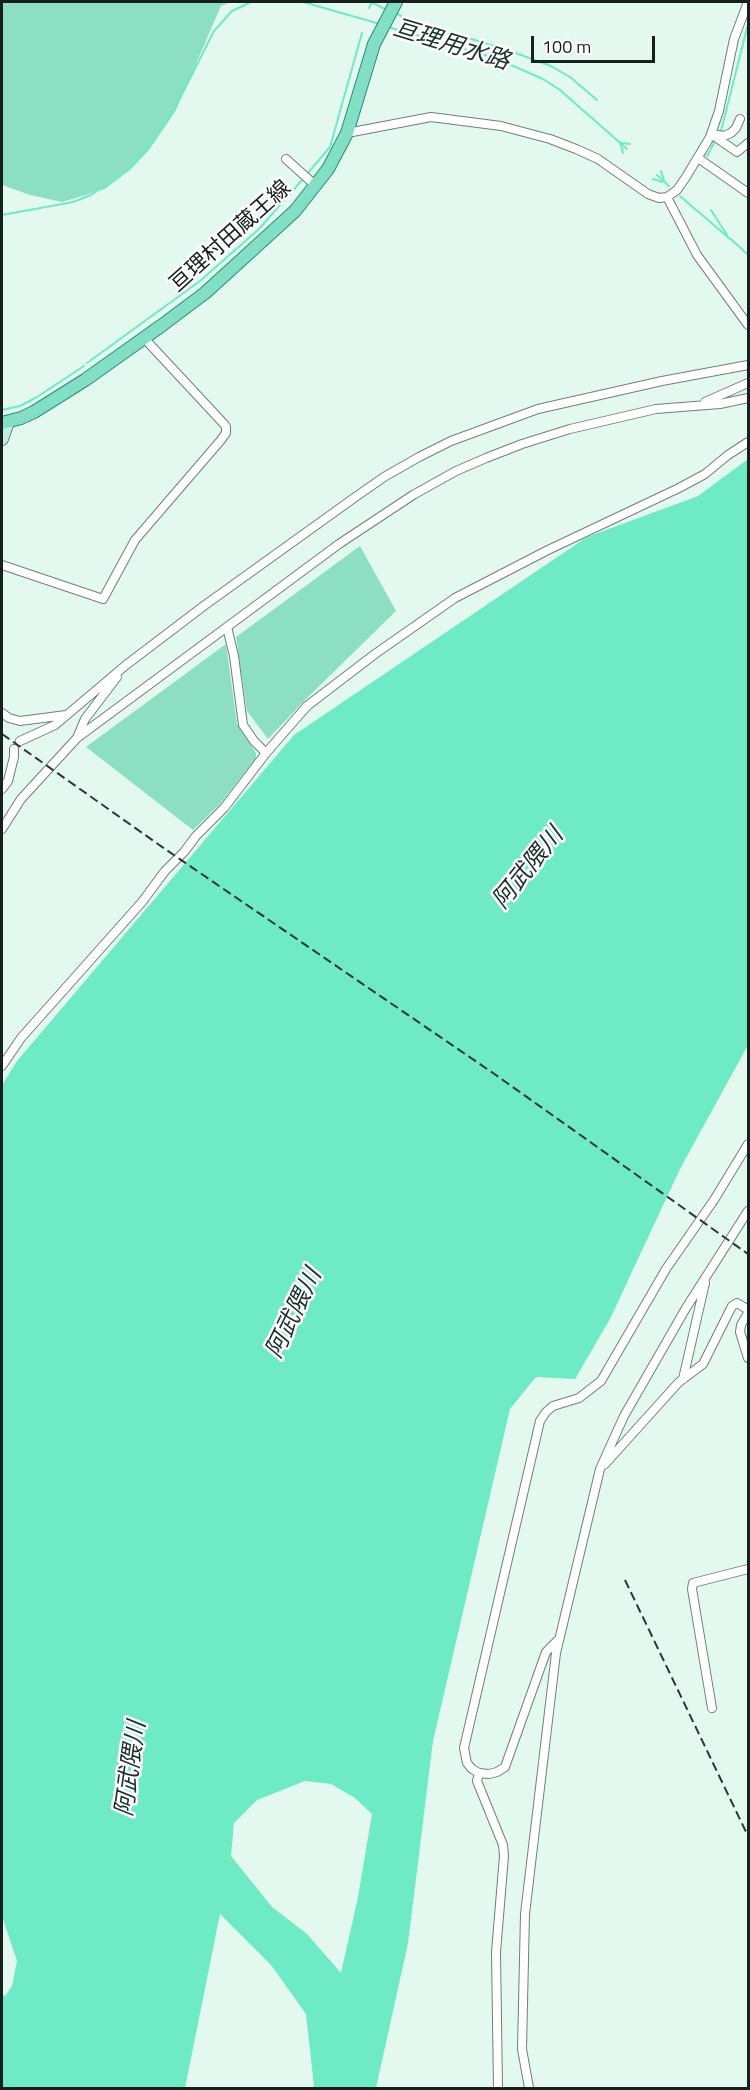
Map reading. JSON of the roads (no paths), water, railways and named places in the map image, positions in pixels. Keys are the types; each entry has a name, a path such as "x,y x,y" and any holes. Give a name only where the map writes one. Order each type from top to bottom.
{"main road":[{"name":"亘理村田蔵王線","path":"5,422 34,412 49,403 144,338 226,274 295,211 328,169 347,133 378,34 395,2"}],"street":[{"path":"347,133 431,117 501,126 576,149 598,159 648,194 659,198 667,197 677,190 711,134 719,111 734,39 748,3"},
{"path":"711,134 724,136 731,133 740,118"},
{"path":"711,134 736,152 748,143"},
{"path":"698,158 748,193"},
{"path":"286,159 316,186"},
{"path":"667,197 697,255 748,325"},
{"path":"2,565 103,599 135,540 226,433 224,424 144,338"},
{"path":"20,741 55,725 126,665 205,605 362,492 419,457 451,441 538,409 662,381 748,365"},
{"path":"699,405 748,384"},
{"path":"2,829 21,799 77,738 339,544 396,505 456,471 522,444 570,429 656,409 720,404 748,398"},
{"path":"2,438 5,422"},
{"path":"2,1066 21,1038 142,902 165,871 224,808 266,753 307,706 375,654 455,598 548,550 679,489 705,474 748,442"},
{"path":"227,627 234,656 243,725 266,753"},
{"path":"77,738 85,719 126,665"},
{"path":"2,713 20,721 67,715"},
{"path":"2,789 8,781 14,749"},
{"path":"558,1640 546,1652 505,1767 489,1774 479,1773 467,1763 464,1748 540,1421 553,1406 579,1398 601,1381 666,1269 714,1200 748,1144"},
{"path":"529,2088 522,2049 525,1914 558,1640 600,1468 624,1416 748,1211"},
{"path":"683,1379 706,1277"},
{"path":"600,1468 683,1379 703,1364 732,1306 737,1303 747,1309 748,1314 741,1325 740,1332 748,1358"},
{"path":"712,1708 693,1583 748,1569"},
{"path":"479,1773 477,1781 503,1845 504,1856 496,1952 498,2088"}],"water":[{"name":"阿武隈川","path":"748,459 748,1045 680,1169 610,1319 575,1379 536,1377 510,1409 433,1741 408,1943 376,2088 313,2088 306,2014 271,1965 220,1914 185,2088 2,2088 2,1993 5,1996 12,1986 17,1961 2,1916 2,1085 17,1061 294,735 587,537 698,496","holes":["305,1781 331,1784 355,1798 372,1814 358,1897 341,1973 307,1934 272,1907 231,1856 234,1823 257,1800"]}],"waterway":[{"path":"2,215 73,202 91,195 130,168 148,148 175,108 214,31 232,11 251,2"},
{"path":"303,2 380,24"},
{"path":"371,2 387,10"},
{"path":"369,8 372,2"},
{"path":"395,13 414,22 505,49 551,66 570,77 597,100"},
{"name":"亘理用水路","path":"721,131 748,24"},
{"name":"亘理用水路","path":"388,27 495,58 543,79 560,90 627,149"},
{"path":"307,174 330,147 362,33"},
{"name":"亘理用水路","path":"707,156 715,141"},
{"path":"620,142 623,153"},
{"path":"622,143 630,144"},
{"path":"661,171 664,180"},
{"path":"657,175 669,186"},
{"path":"87,363 200,281 259,229 303,179"},
{"path":"653,179 662,182"},
{"path":"680,196 730,239"},
{"name":"亘理用水路","path":"711,210 727,235"},
{"name":"亘理用水路","path":"731,239 748,255"},
{"path":"2,410 20,406 37,397 84,366"}],"railway":[{"path":"2,734 165,849 493,1073 748,1254"},
{"path":"625,1580 748,1836"}]}
